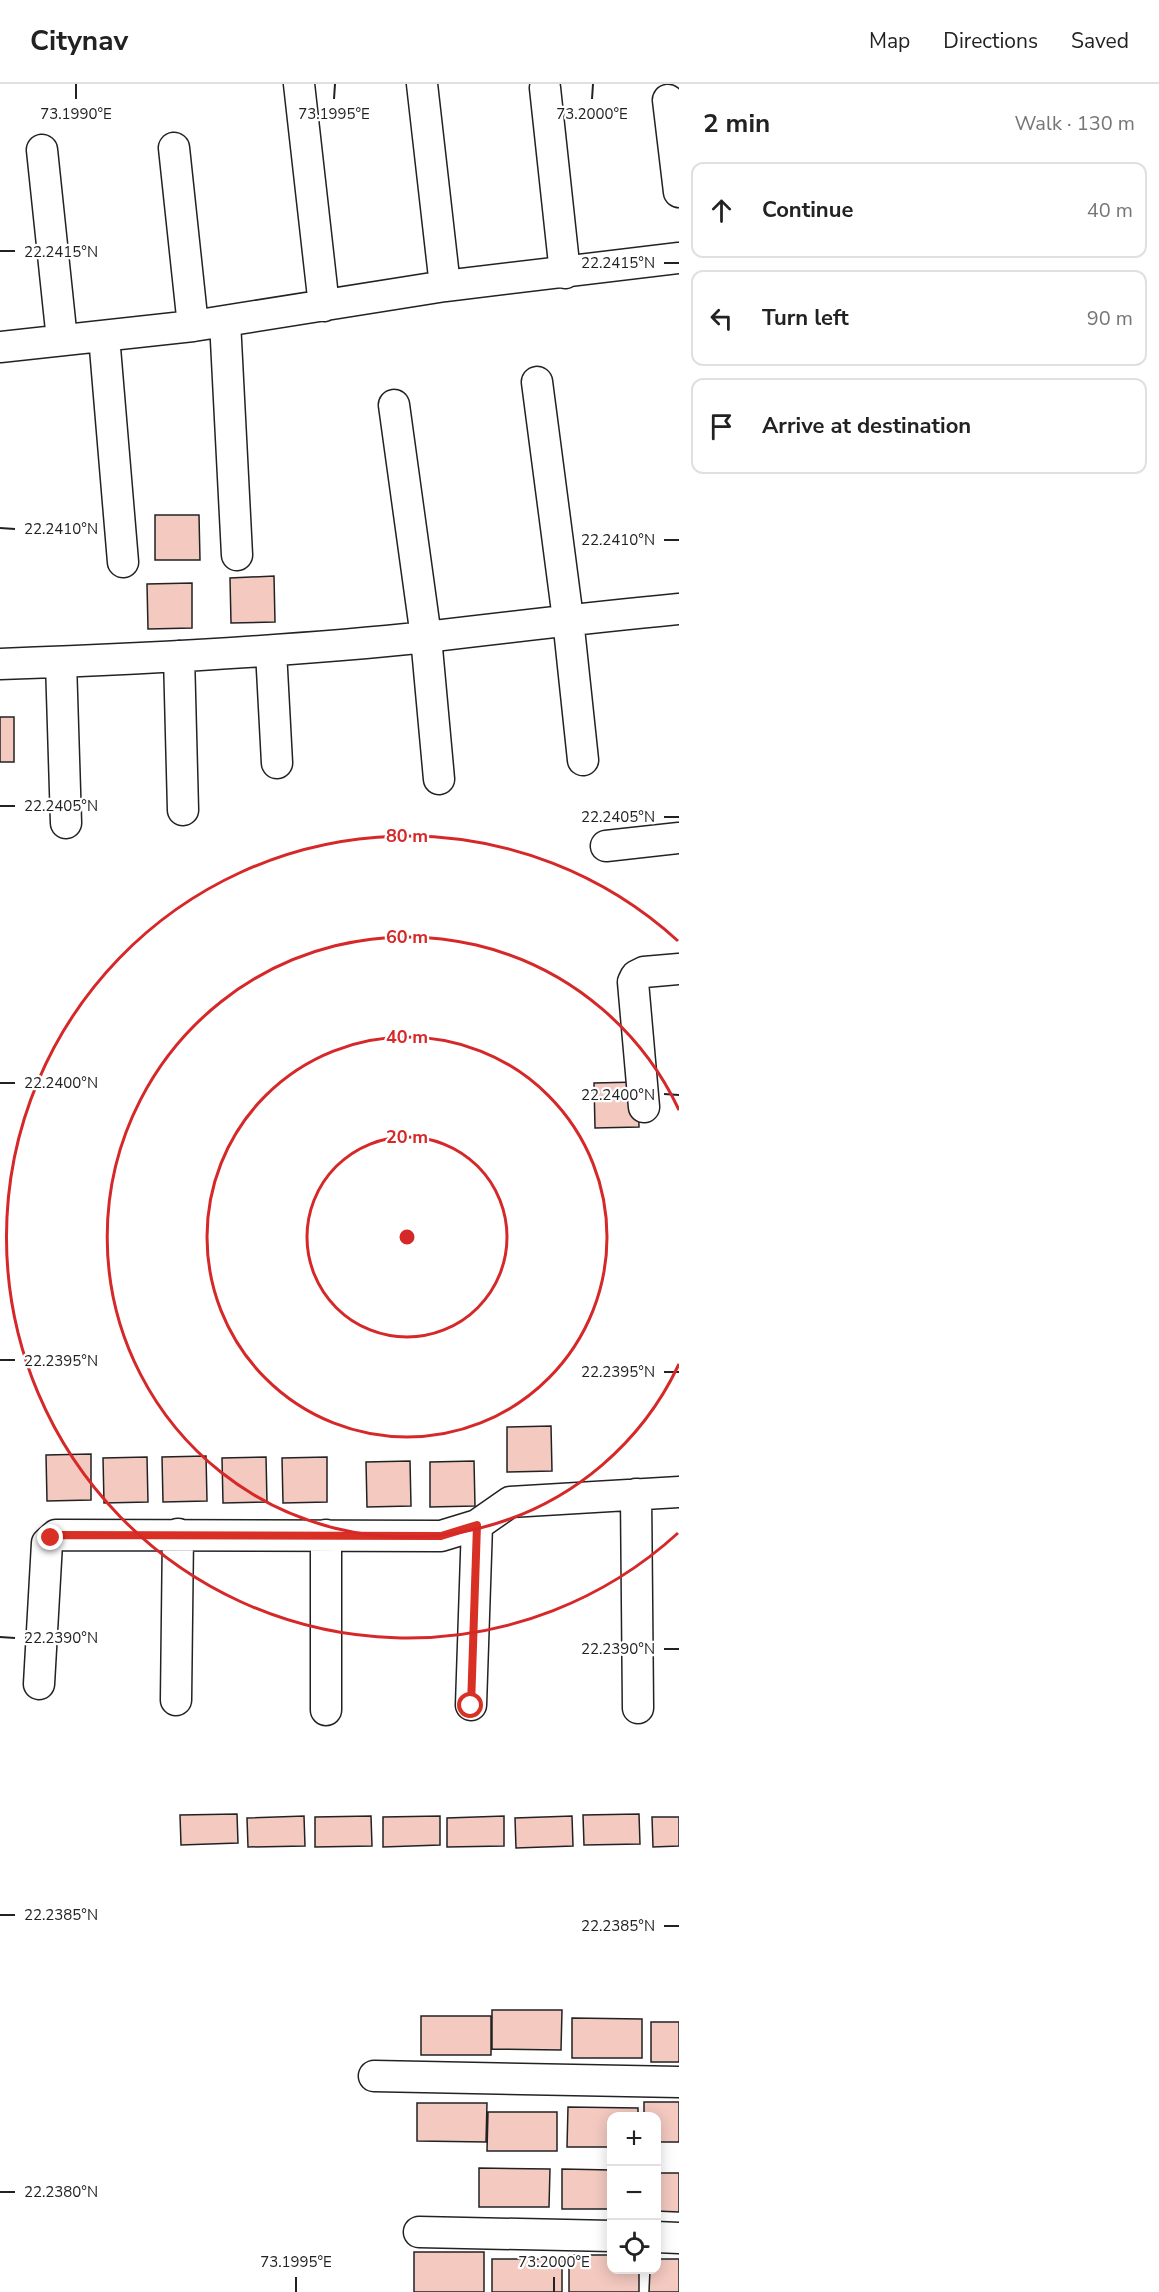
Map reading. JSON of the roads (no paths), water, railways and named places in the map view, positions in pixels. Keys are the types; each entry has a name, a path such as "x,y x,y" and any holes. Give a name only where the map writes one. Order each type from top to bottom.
{"street":[{"path":"299,84 324,306"},
{"path":"422,84 445,286"},
{"path":"545,88 565,273"},
{"path":"668,100 679,192"},
{"path":"174,148 194,326"},
{"path":"42,150 62,340"},
{"path":"0,347 194,326 445,286 679,258"},
{"path":"225,321 237,555"},
{"path":"104,336 123,562"},
{"path":"537,382 568,619 583,760"},
{"path":"394,405 426,637 439,779"},
{"path":"0,664 271,651 426,637 568,619 679,609"},
{"path":"271,651 277,763"},
{"path":"179,656 183,810"},
{"path":"61,662 66,823"},
{"path":"606,846 679,838"},
{"path":"644,1107 633,982 636,976 644,972 679,969"},
{"path":"39,1684 47,1543 56,1535 441,1536 477,1525 510,1502 679,1492"},
{"path":"636,1494 638,1708"},
{"path":"471,1706 477,1525"},
{"path":"176,1700 178,1534"},
{"path":"326,1535 326,1710"},
{"path":"374,2076 679,2082"},
{"path":"419,2232 607,2236"},
{"path":"661,2237 679,2238"}]}
